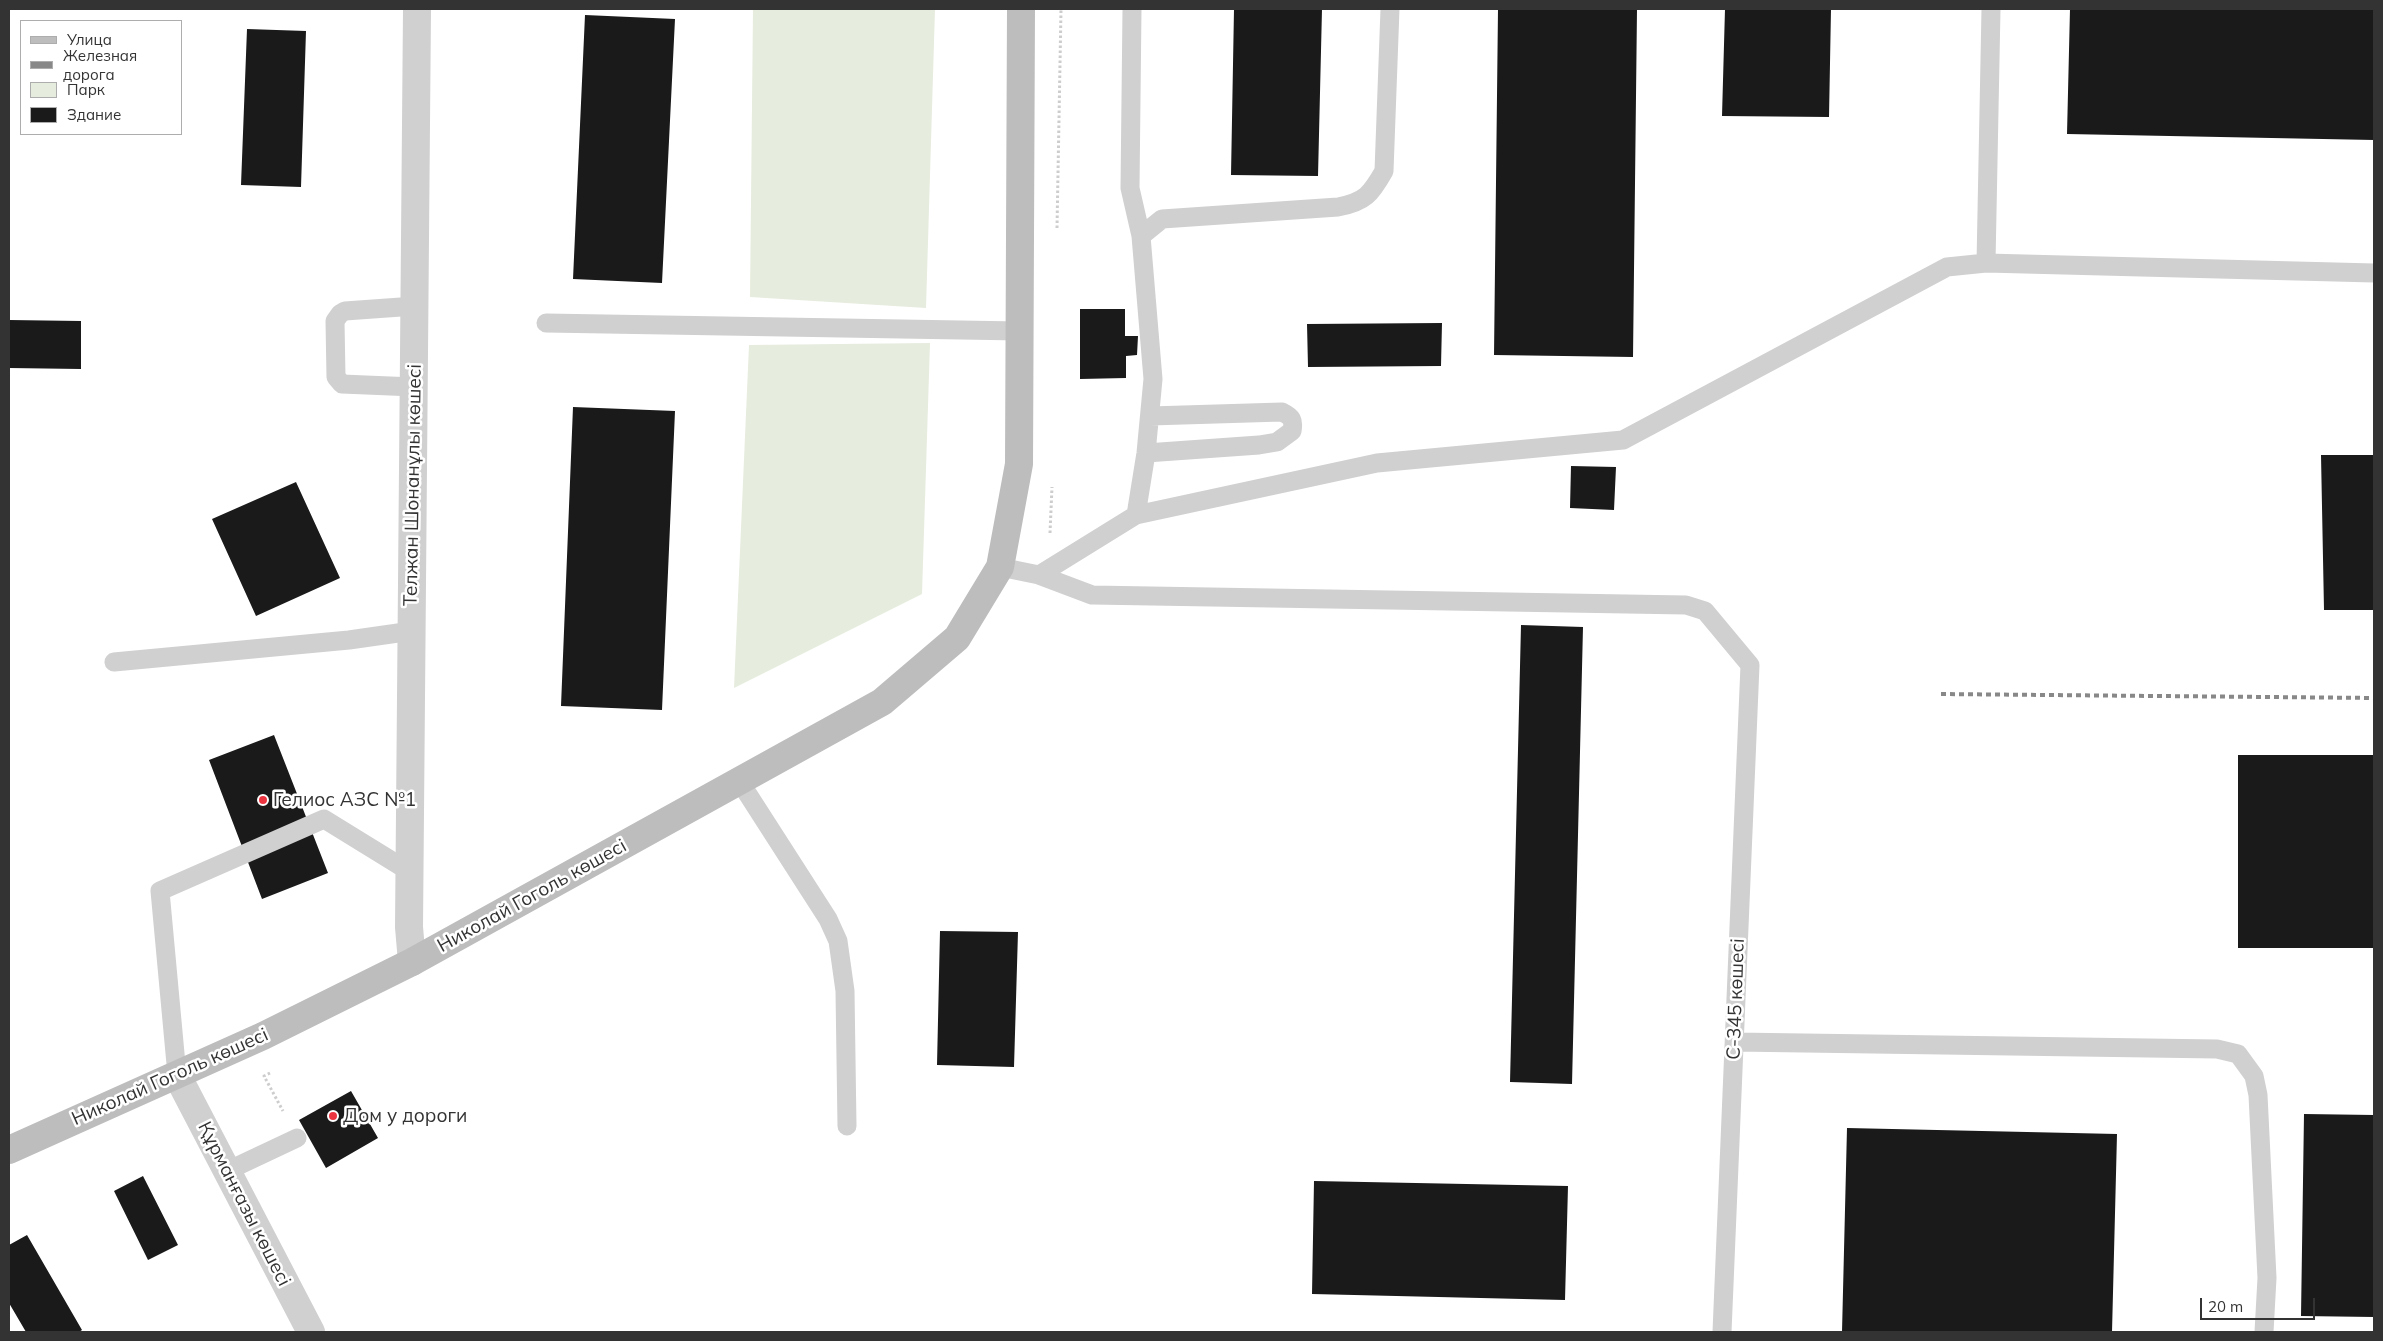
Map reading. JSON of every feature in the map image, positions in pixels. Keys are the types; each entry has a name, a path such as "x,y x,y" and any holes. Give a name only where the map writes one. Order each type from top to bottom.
{"main road":[{"path":"1000,568 1019,464 1021,9"},
{"name":"Николай Гоголь көшесі","path":"9,1150 177,1075 412,962 882,702 957,638 1000,568"}],"street":[{"name":"Телжан Шонанұлы көшесі","path":"412,962 410,872 417,9"},
{"name":"Құрманғазы көшесі","path":"177,1075 311,1332"}],"lane":[{"path":"1132,9 1130,188 1141,236 1153,379 1146,453 1136,515"},
{"path":"1141,236 1162,219 1338,207 1356,204 1373,191 1384,171 1390,9"},
{"path":"1986,263 1992,9"},
{"path":"1000,568 1039,575 1136,515 1377,463 1623,440 1947,267 1986,263 2374,273"},
{"path":"414,387 342,384 336,377 335,321 345,311 415,306"},
{"path":"546,323 1020,331"},
{"path":"1146,453 1259,446 1277,442 1292,431 1294,422 1290,416 1282,412 1150,416"},
{"name":"С-345 көшесі","path":"1039,575 1092,595 1686,605 1705,611 1750,665 1722,1332"},
{"path":"114,662 349,640 412,631"},
{"path":"740,782 828,919 838,941 845,990 847,1126"},
{"path":"177,1075 160,891 324,819 410,872"},
{"path":"1735,1042 2216,1048 2238,1054 2254,1076 2258,1096 2267,1278 2264,1332"},
{"path":"227,1171 297,1138"}],"green space":[{"path":"753,9 935,9 926,308 750,297"},
{"path":"930,343 922,594 734,688 749,345"}],"building":[{"path":"1234,9 1322,9 1318,176 1231,175"},
{"path":"1498,9 1637,9 1633,357 1494,355"},
{"path":"1725,9 1831,9 1829,117 1722,116"},
{"path":"2070,9 2374,9 2374,140 2067,134"},
{"path":"585,15 675,19 662,283 573,279"},
{"path":"247,29 306,31 301,187 241,185"},
{"path":"1080,309 1125,309 1125,336 1138,336 1137,355 1126,356 1126,378 1080,379"},
{"path":"9,320 81,321 81,369 9,368"},
{"path":"1442,323 1441,366 1308,367 1307,324"},
{"path":"573,407 675,411 662,710 561,706"},
{"path":"2321,455 2374,455 2374,610 2324,610"},
{"path":"1571,466 1616,467 1614,510 1570,508"},
{"path":"296,482 340,578 256,616 212,519"},
{"path":"1521,625 1583,627 1572,1084 1510,1082"},
{"path":"274,735 328,873 262,899 209,760"},
{"path":"2238,755 2374,755 2374,948 2238,948"},
{"path":"940,931 1018,932 1014,1067 937,1065"},
{"path":"351,1091 378,1138 326,1168 299,1120"},
{"path":"2304,1114 2374,1115 2374,1317 2301,1316"},
{"path":"1847,1128 2117,1134 2112,1332 1842,1332"},
{"path":"143,1176 178,1245 148,1260 114,1191"},
{"path":"1314,1181 1568,1186 1565,1300 1312,1294"},
{"path":"27,1235 82,1330 79,1332 26,1332 9,1303 9,1245"}],"railway":[{"path":"1941,694 2374,698"}],"place":[{"name":"Гелиос АЗС №1","path":"263,800"},
{"name":"Дом у дороги","path":"333,1116"}]}
